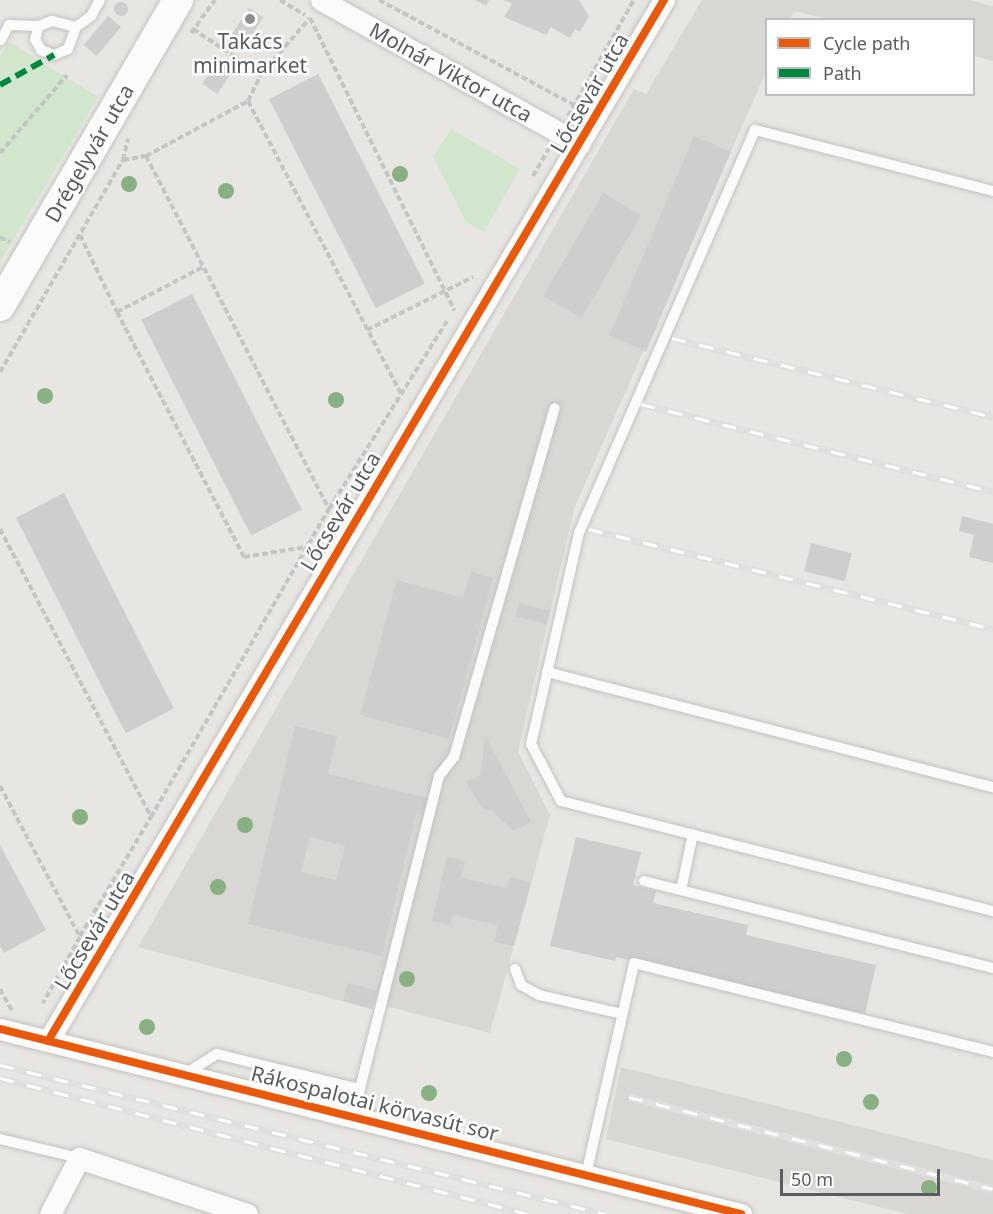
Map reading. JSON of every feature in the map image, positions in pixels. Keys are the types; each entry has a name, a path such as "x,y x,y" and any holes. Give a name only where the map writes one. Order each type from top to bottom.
{"main road":[{"name":"Drégelyvár utca","path":"0,306 178,0"}],"street":[{"name":"Molnár Viktor utca","path":"321,0 580,144"},
{"name":"Lőcsevár utca","path":"48,1041 151,871 355,517 664,0"},
{"name":"Rákospalotai körvasút sor","path":"0,1029 741,1214"},
{"path":"50,1214 79,1158 247,1214"}],"lane":[{"path":"39,26 35,39 41,50 54,55 68,49 76,27 91,15 100,0"},
{"path":"1,40 9,24 39,26 52,21 76,27"},
{"path":"993,191 755,130 579,533 531,744 561,801 993,911"},
{"path":"353,1116 439,776 454,757 555,408"},
{"path":"547,672 993,787"},
{"path":"681,890 693,834"},
{"path":"644,881 993,968"},
{"path":"586,1175 634,963 993,1052"},
{"path":"515,969 520,985 539,995 622,1014"},
{"path":"185,1074 217,1054 360,1089"},
{"path":"0,1139 79,1158"}],"path":[{"path":"379,0 574,105"},
{"path":"559,132 634,0"},
{"path":"26,1035 80,937 307,547 454,310 310,18 261,74 248,101 146,156 123,160"},
{"path":"193,29 261,74"},
{"path":"0,153 67,75"},
{"path":"248,101 401,395"},
{"path":"0,372 123,160 129,136"},
{"path":"146,156 329,510"},
{"path":"80,235 117,312 244,557 307,547"},
{"path":"117,312 203,267"},
{"path":"367,330 473,277"},
{"path":"0,529 151,817"},
{"path":"0,786 80,937"}],"shaded area":[{"path":"702,0 969,0 993,6 993,61 975,56 975,18 825,18 794,11 790,18 765,18 765,74 574,509 518,751 550,815 490,1033 374,1003 372,1009 138,947 634,89 646,94"},
{"path":"621,1067 993,1160 993,1214 907,1214 606,1139"}],"green space":[{"path":"9,42 98,97 0,262 0,56"},
{"path":"451,129 520,169 484,232 466,222 433,157"}],"building":[{"path":"475,0 489,0 486,6"},
{"path":"504,0 579,0 589,16 580,32 575,29 570,38 551,27 546,35 504,17 512,4"},
{"path":"118,2 124,2 128,9 124,16 118,16 114,12 114,6"},
{"path":"249,8 263,17 241,51 227,42"},
{"path":"108,16 121,27 97,56 84,45"},
{"path":"219,59 234,69 217,94 202,84"},
{"path":"318,74 425,283 376,308 269,99"},
{"path":"694,136 731,152 646,351 609,336"},
{"path":"603,193 641,215 582,318 544,296"},
{"path":"192,294 302,510 251,536 141,320"},
{"path":"64,493 174,709 126,733 16,518"},
{"path":"962,516 993,524 993,563 969,557 974,535 959,531"},
{"path":"811,543 852,553 845,581 804,571"},
{"path":"471,571 493,578 449,739 360,715 397,580 463,598"},
{"path":"519,603 550,611 547,624 516,617"},
{"path":"295,726 337,736 328,774 428,798 424,816 416,814 382,956 248,924","holes":["310,837 345,846 336,880 301,872"]},
{"path":"485,735 531,822 514,831 492,811 482,808 466,782 481,775"},
{"path":"576,837 641,852 633,885 656,891 653,903 748,925 746,935 876,965 865,1014 616,957 615,961 550,946"},
{"path":"0,845 46,930 4,953 0,946"},
{"path":"447,857 465,861 461,878 507,888 510,877 531,882 514,946 494,942 498,925 453,915 450,925 432,921"},
{"path":"348,983 377,991 372,1009 343,1001"}],"railway":[{"path":"672,338 993,417"},
{"path":"641,404 993,492"},
{"path":"589,529 993,629"},
{"path":"0,1065 605,1214"},
{"path":"0,1078 528,1214"},
{"path":"629,1097 993,1189"}],"marked path":[{"path":"0,85 54,55"}],"cycle path":[{"path":"48,1041 664,0"},
{"path":"0,1029 741,1214"}],"place":[{"name":"Takács minimarket","path":"250,19"}]}
